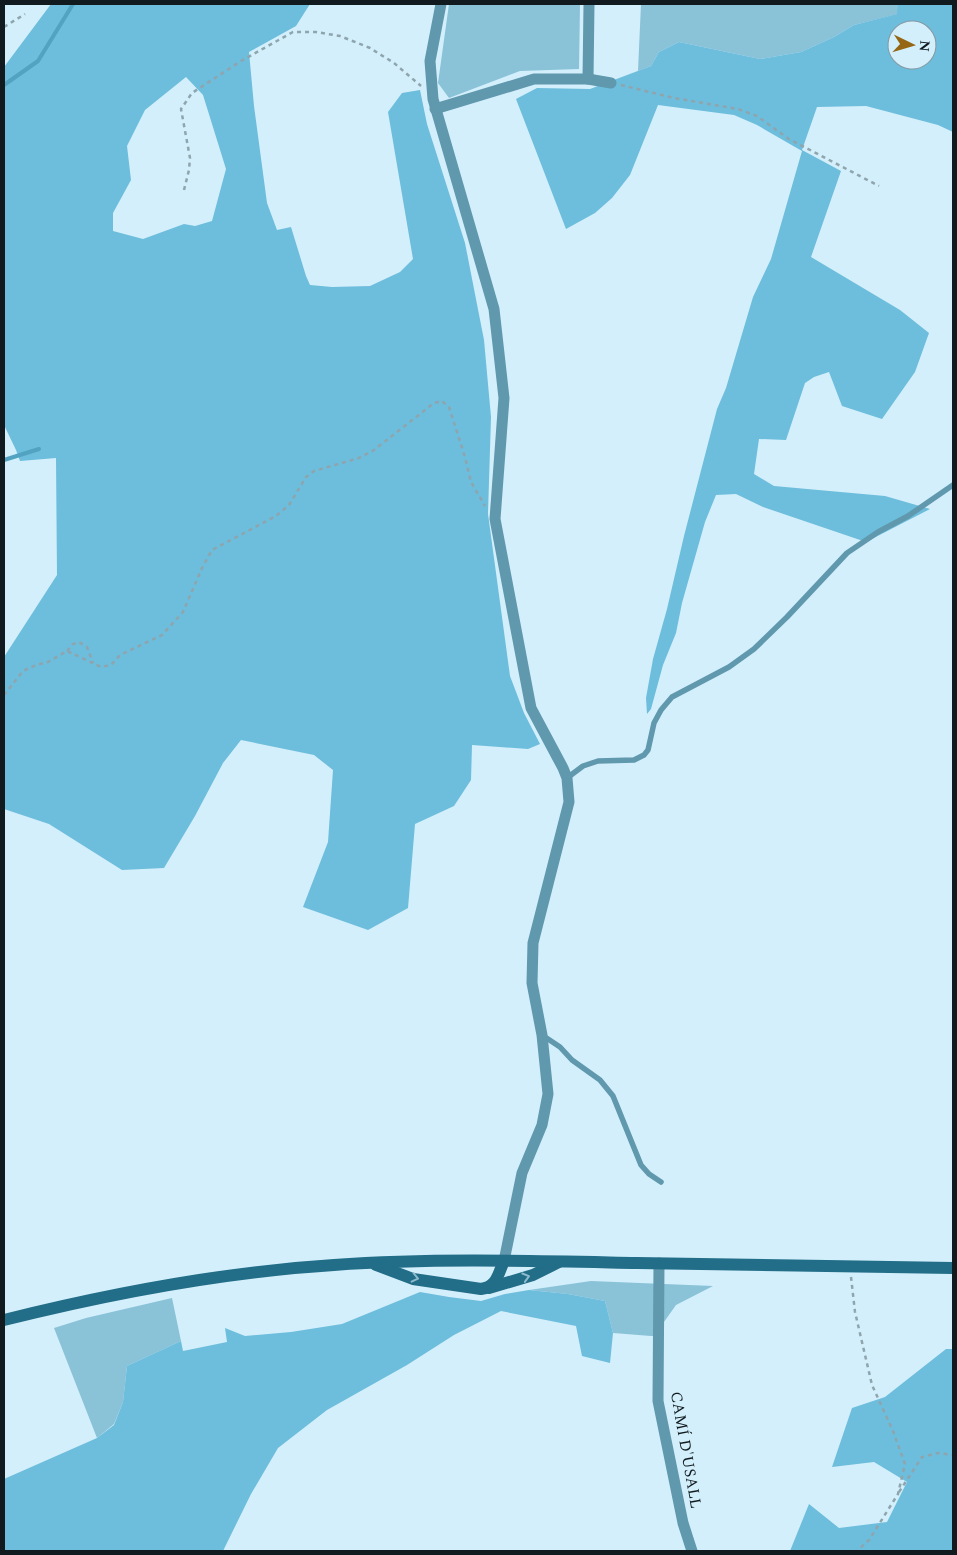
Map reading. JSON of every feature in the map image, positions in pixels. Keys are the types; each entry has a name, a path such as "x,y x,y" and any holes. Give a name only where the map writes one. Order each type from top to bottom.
{"main road":[{"path":"489,1288 496,1281 504,1261"},
{"path":"369,1263 413,1279 481,1289 533,1275 562,1261"},
{"path":"4,1320 113,1294 225,1276 369,1263 562,1261 953,1268"}],"street":[{"path":"440,4 430,61 432,95 494,309 504,398 495,519 531,708 563,768 567,778 569,802 533,943 532,983 542,1035 548,1094 542,1125 522,1173 504,1261"},
{"path":"588,79 589,4"},
{"path":"436,109 534,79 588,79 611,83"},
{"name":"CAMÍ D'USALL","path":"659,1263 658,1401 683,1523 692,1551"}],"lane":[{"path":"567,778 583,766 598,761 634,760 644,755 648,750 654,723 672,697 729,667 754,649 847,553 878,532 908,516 953,485"},
{"path":"542,1035 560,1046 572,1060 600,1080 613,1096 641,1165 649,1174 662,1182"}],"path":[{"path":"4,26 25,14"},
{"path":"184,190 190,158 181,109 186,101 192,93 241,61 293,32 316,32 340,36 370,48 394,63 432,95"},
{"path":"611,83 674,98 738,109 757,116 789,139 879,186"},
{"path":"67,651 101,667 111,665 120,655 162,635 183,612 212,550 276,516 289,506 306,477 314,471 359,458 374,450 434,403 442,402 449,407 471,482 489,512 496,513"},
{"path":"4,695 23,672 36,665 48,662 67,651 73,644 80,642 86,647 93,664"},
{"path":"850,1266 854,1312 872,1385 893,1431 905,1464 898,1494"},
{"path":"857,1551 869,1540 922,1457 938,1453 953,1455"}],"shaded area":[{"path":"51,4 310,4 296,26 249,52 267,203 277,230 291,227 310,285 332,287 370,286 400,272 413,259 388,112 402,93 420,90 427,124 465,243 484,340 491,417 488,514 510,676 524,713 540,744 528,749 472,745 471,780 454,806 415,824 408,908 368,930 303,907 328,842 333,770 314,755 241,740 223,763 195,816 164,868 122,870 49,824 4,809 4,657 57,575 56,458 20,461 4,425 4,67","holes":["186,77 203,95 226,169 212,221 195,226 184,224 143,239 113,231 113,213 131,180 127,146 145,110"]},
{"path":"449,4 580,4 579,69 520,71 449,98 438,83"},
{"path":"641,4 898,4 898,14 854,25 834,37 801,52 760,59 679,42 659,52 651,66 638,71"},
{"path":"898,4 953,4 953,132 938,125 866,106 817,107 802,150 841,171 811,257 900,310 929,333 915,372 882,419 842,406 829,372 814,377 805,383 786,440 759,439 754,474 774,486 885,496 930,509 866,542 763,507 736,494 716,495 705,522 682,603 676,633 663,665 651,709 647,714 646,698 653,659 717,409 726,388 753,297 771,259 802,151 757,125 734,115 658,105 630,175 612,198 595,213 566,229 516,99 537,88 590,89 651,66 659,52 679,42 760,59 801,52 834,37 854,25 897,14"},
{"path":"591,1281 713,1286 676,1305 654,1336 613,1333 605,1301 568,1294 529,1290"},
{"path":"529,1290 568,1294 605,1301 613,1333 610,1363 582,1356 576,1326 501,1311 454,1335 407,1365 327,1410 278,1448 251,1494 223,1551 4,1551 4,1479 97,1438 114,1425 123,1402 127,1366 181,1341 183,1351 227,1342 225,1328 245,1336 291,1332 342,1324 420,1292 481,1301"},
{"path":"172,1298 181,1341 127,1366 123,1402 114,1424 97,1438 54,1328 86,1318"},
{"path":"946,1349 953,1349 953,1551 790,1551 809,1504 839,1528 887,1522 907,1482 874,1462 832,1467 852,1408 885,1397"}],"waterway":[{"path":"4,85 38,61 73,4"},
{"path":"4,460 39,449"}]}
